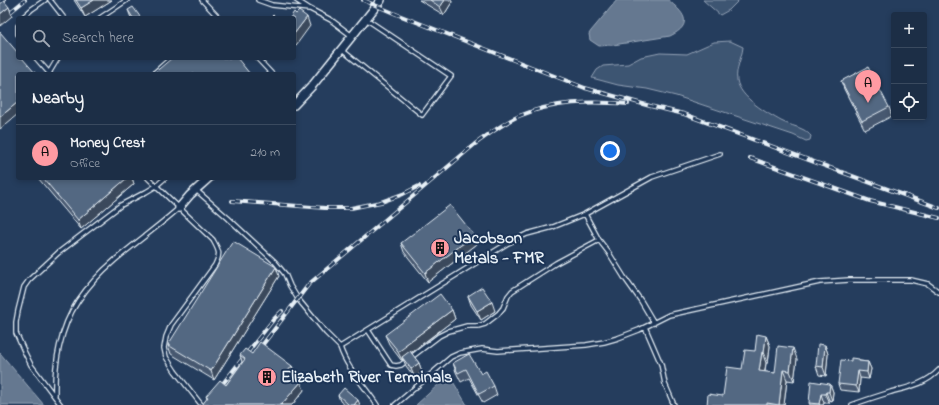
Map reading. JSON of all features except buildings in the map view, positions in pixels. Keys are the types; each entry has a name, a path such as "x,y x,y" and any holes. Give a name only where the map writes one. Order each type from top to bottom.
{"street":[{"path":"296,103 342,50 381,0"},
{"path":"179,208 207,180"}],"lane":[{"path":"24,16 45,0"},
{"path":"50,0 62,16"},
{"path":"103,16 127,0"},
{"path":"202,0 216,16"},
{"path":"258,0 272,5 310,10"},
{"path":"296,0 310,10 330,20 353,36"},
{"path":"342,50 422,115 451,76 366,19"},
{"path":"38,60 49,72"},
{"path":"51,72 57,60"},
{"path":"155,72 169,60"},
{"path":"260,60 270,72"},
{"path":"340,347 508,243 527,234 553,227 585,214 652,177 720,154"},
{"path":"150,180 213,240 219,251 219,258 216,265 171,325 166,337 164,348 166,357 175,371 200,403"},
{"path":"61,405 31,365 16,332 16,322 24,287 29,280 58,253 121,205 156,186 163,180"},
{"path":"196,190 275,262 284,274 298,299 326,333 340,347 349,368 378,405"},
{"path":"55,396 55,368 58,352 68,319 78,302 98,276 115,260 179,208"},
{"path":"585,214 599,240 641,301 654,323"},
{"path":"368,330 391,365 396,366 401,364 439,336 449,331 467,326 478,326 485,324 503,308 512,291 556,262 599,240"},
{"path":"395,405 451,357 460,353 482,349 498,351 586,345 604,342 618,338 682,312 820,282 849,280 911,280 928,284 939,292"},
{"path":"645,327 661,364 665,384 674,405"},
{"path":"852,405 892,391 920,384 939,370"}],"shaded area":[{"path":"617,0 668,0 682,14 684,22 678,32 670,36 599,46 590,40 589,34"},
{"path":"703,0 739,0 729,10 720,15"},
{"path":"730,41 743,47 737,80 743,93 769,114 784,122 805,130 811,136 810,140 806,141 793,135 676,96 647,89 618,85 592,78 597,70 603,66 628,64 641,57 660,53 687,54 714,42"},
{"path":"0,353 44,405 0,405"},
{"path":"449,375 467,405 416,405"}],"railway":[{"path":"9,13 25,0"},
{"path":"363,0 585,88 684,114 939,208"},
{"path":"257,352 309,284 475,144 496,129 519,116 546,107 573,103 600,102 628,104"},
{"path":"750,158 870,201 939,218"},
{"path":"232,201 325,208 351,208 381,202 419,186"},
{"path":"217,391 273,320 282,311"}],"place":[{"name":"Money Crest","path":"868,103"},
{"name":"Jacobson Metals - FMR","path":"440,248"},
{"name":"Elizabeth River Terminals","path":"267,377"}]}
